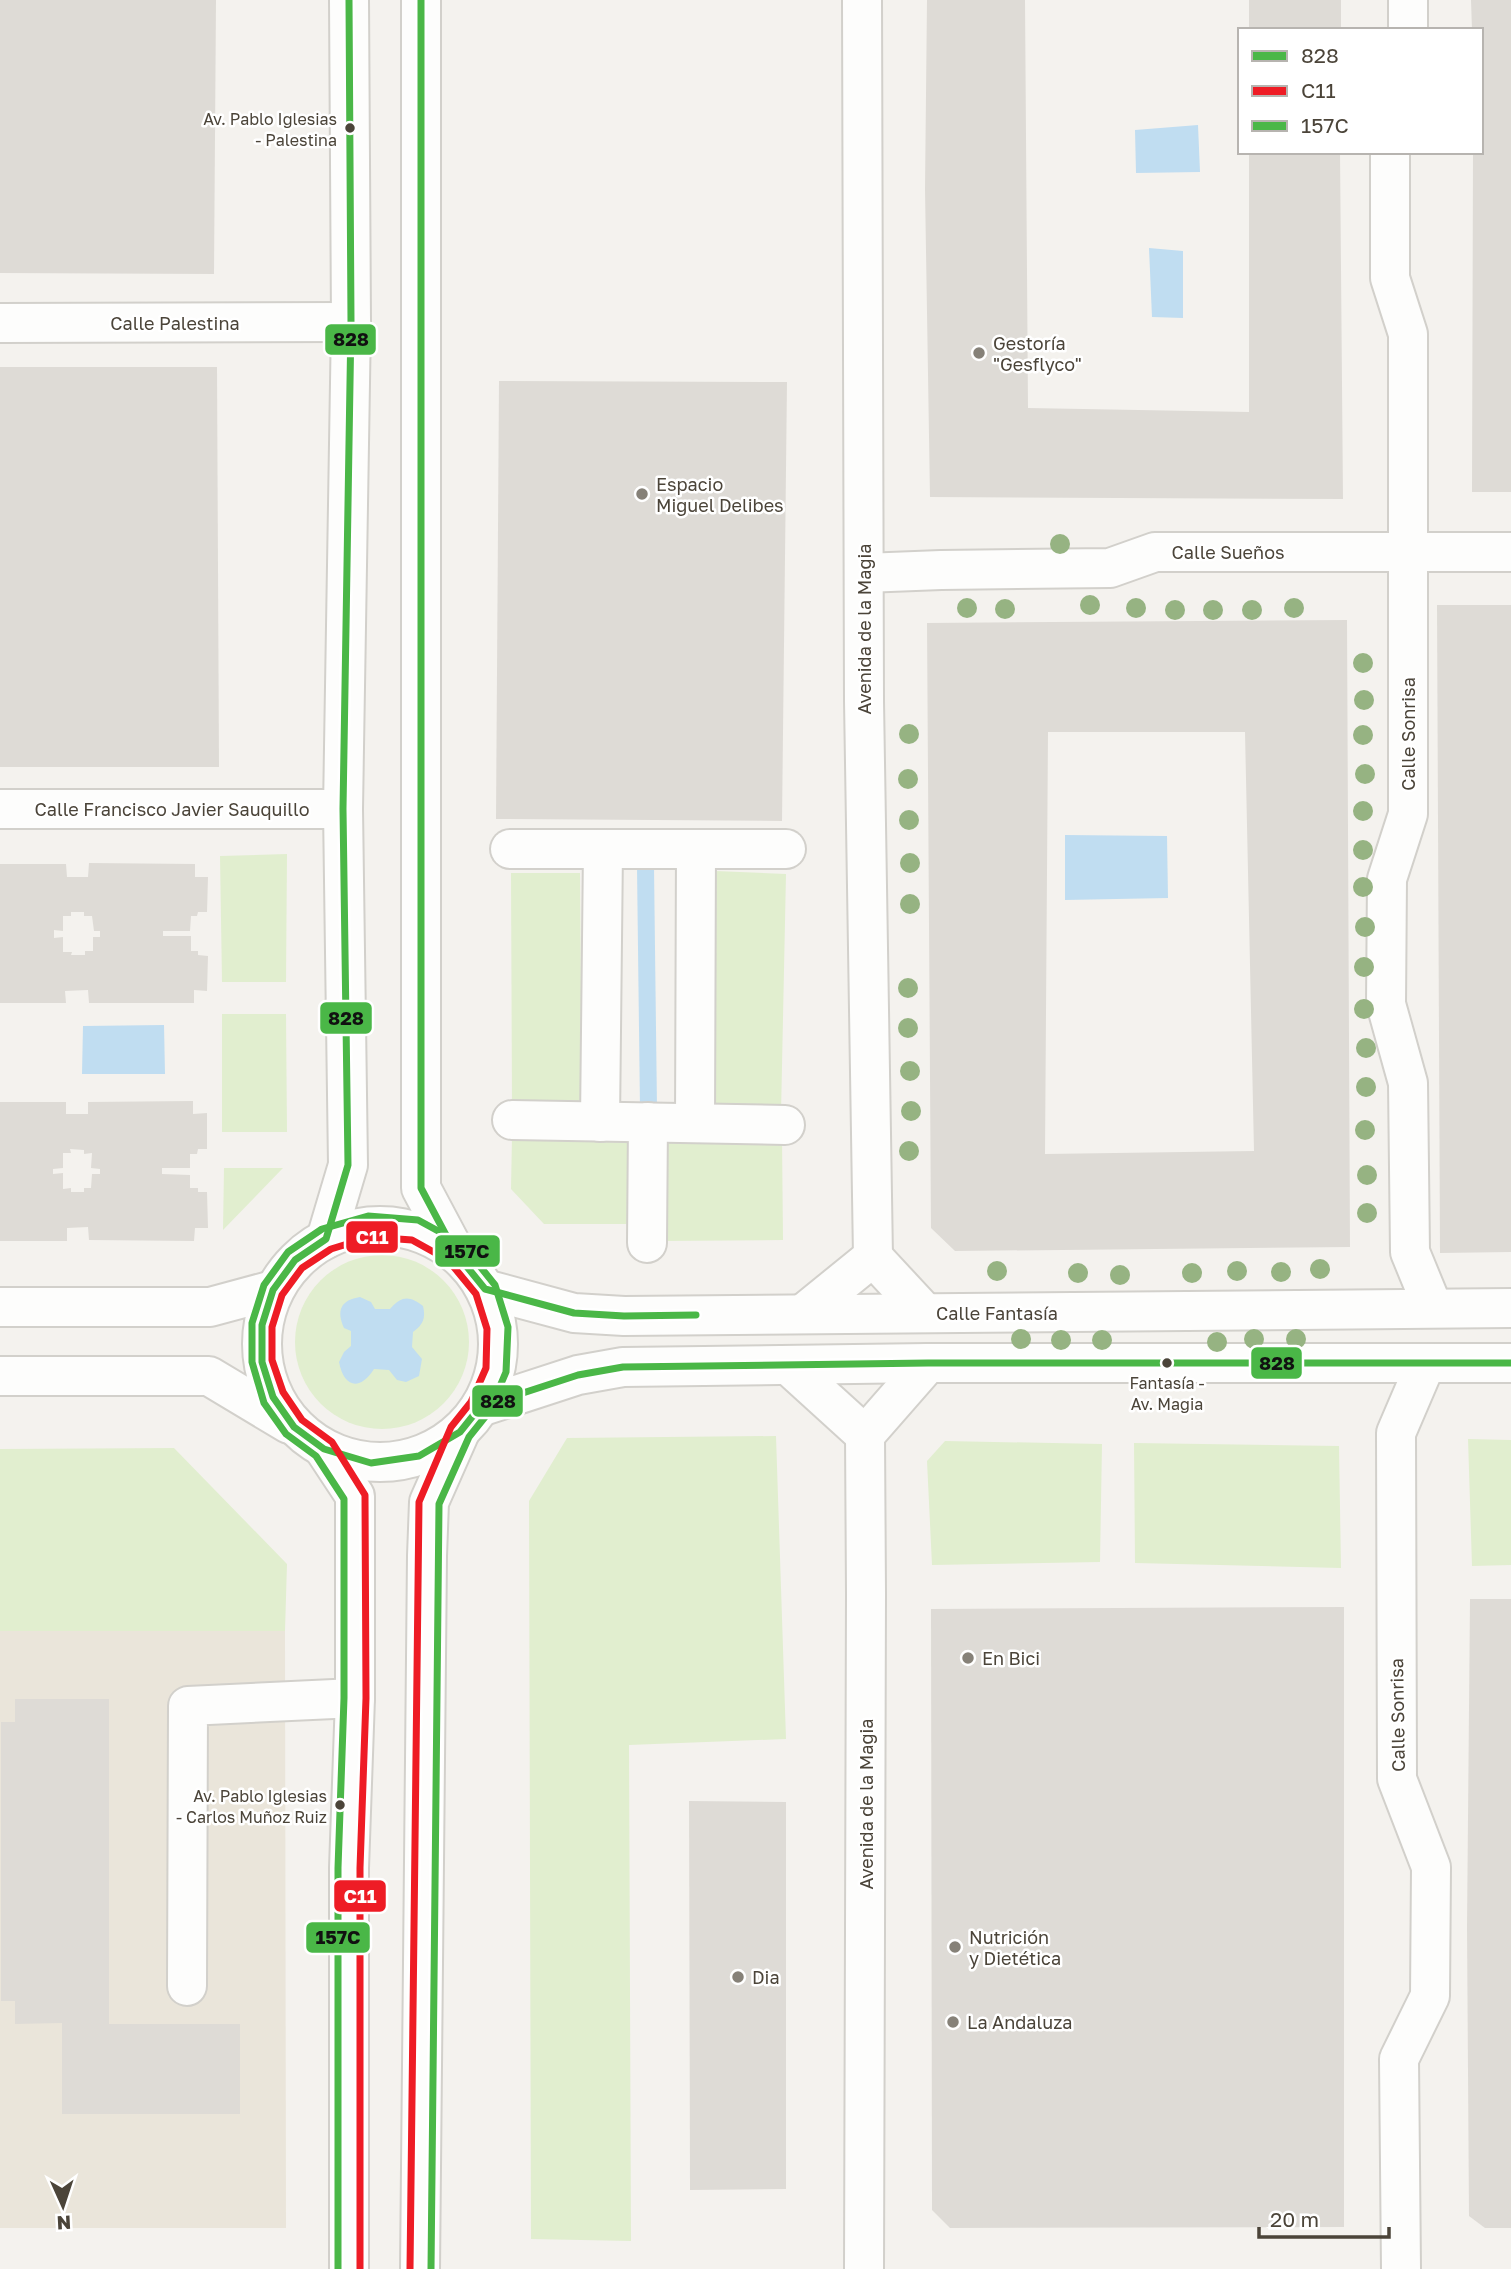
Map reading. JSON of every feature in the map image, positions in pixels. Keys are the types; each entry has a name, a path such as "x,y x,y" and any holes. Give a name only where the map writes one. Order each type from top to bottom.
{"street":[{"path":"326,1239 348,1165 343,809 351,322 349,0"},
{"path":"420,2269 426,1556 429,1502 496,1370 498,1328 485,1289 455,1252 421,1188 421,0"},
{"name":"Avenida de la Magia","path":"862,0 864,573 873,1257"},
{"path":"1408,0 1408,28"},
{"name":"Calle Sonrisa","path":"1390,154 1390,278 1408,334 1408,814 1387,879 1386,1004 1408,1083 1410,1252 1433,1308"},
{"name":"Calle Palestina","path":"0,323 351,322"},
{"name":"Calle Sueños","path":"864,573 1110,568 1155,552 1511,552"},
{"name":"Calle Francisco Javier Sauquillo","path":"0,809 343,809"},
{"path":"510,849 786,849"},
{"path":"600,1122 603,849"},
{"path":"695,1123 696,849"},
{"path":"512,1120 785,1125"},
{"path":"647,1243 648,1122"},
{"path":"349,2269 349,1868 355,1698 355,1496 273,1397 262,1362 262,1325 274,1290 295,1260 326,1239 369,1226 415,1230 455,1252"},
{"path":"804,1313 873,1257 925,1313"},
{"name":"Calle Fantasía","path":"485,1289 574,1313 624,1316 1511,1308"},
{"path":"0,1307 210,1307 274,1290"},
{"path":"788,1365 864,1435 928,1363"},
{"path":"0,1376 209,1376 309,1438 371,1463 419,1457 470,1420 578,1375 623,1367 928,1363 1511,1363"},
{"name":"Calle Sonrisa","path":"1401,2269 1399,2059 1430,1996 1431,1867 1398,1779 1396,1433 1426,1363"},
{"name":"Avenida de la Magia","path":"864,1435 864,2269"},
{"path":"187,1986 188,1706 355,1698"}],"shaded area":[{"path":"0,1631 285,1631 286,2228 0,2228"}],"green space":[{"path":"287,854 286,982 222,982 220,856"},
{"path":"715,871 786,874 781,1114 714,1109"},
{"path":"511,873 580,873 582,1110 512,1109"},
{"path":"222,1014 286,1014 287,1132 222,1132"},
{"path":"512,1136 632,1136 632,1224 544,1224 511,1189"},
{"path":"782,1137 783,1240 660,1241 659,1139"},
{"path":"224,1168 283,1168 223,1230"},
{"path":"382,1255 415,1262 444,1280 462,1309 469,1342 462,1375 444,1404 415,1422 382,1429 349,1422 320,1404 302,1375 295,1342 302,1309 320,1280 349,1262"},
{"path":"776,1436 786,1739 629,1745 631,2241 531,2239 529,1501 567,1438"},
{"path":"1468,1439 1511,1440 1511,1565 1472,1566"},
{"path":"945,1441 1102,1444 1100,1562 932,1565 927,1461"},
{"path":"1134,1443 1339,1446 1341,1568 1135,1563"},
{"path":"174,1448 287,1564 285,1631 0,1631 0,1449"}],"water":[{"path":"1198,125 1200,172 1136,173 1135,130"},
{"path":"1149,248 1183,251 1183,318 1152,317"},
{"path":"1065,835 1167,836 1168,898 1065,900"},
{"path":"637,867 654,867 657,1109 640,1109"},
{"path":"164,1025 165,1074 82,1074 83,1026"},
{"path":"360,1297 371,1302 375,1309 390,1309 402,1299 414,1300 423,1306 424,1318 413,1332 412,1347 422,1359 419,1376 406,1382 397,1380 389,1370 374,1369 358,1383 353,1384 345,1377 339,1362 351,1346 351,1331 344,1328 340,1316 344,1303"}],"building":[{"path":"0,0 216,0 214,274 0,273"},
{"path":"927,0 1025,0 1028,408 1249,412 1249,154 1340,154 1343,499 930,497 925,189"},
{"path":"1249,0 1341,0 1341,28 1249,28"},
{"path":"1471,0 1511,0 1511,492 1472,492 1473,154 1483,154 1483,28 1472,28"},
{"path":"0,367 217,367 219,767 0,767"},
{"name":"Espacio Miguel Delibes","path":"499,381 787,382 782,821 496,819"},
{"path":"1437,605 1511,605 1511,1252 1440,1253"},
{"path":"1347,620 1350,1247 955,1251 931,1228 927,623","holes":["1048,732 1245,732 1254,1151 1045,1154"]},
{"path":"89,863 195,864 195,877 208,877 207,912 198,912 197,916 191,916 190,931 163,931 163,936 191,936 191,951 208,956 207,991 194,990 194,1003 89,1003 88,990 65,991 66,1003 0,1003 0,864 66,864 67,877 88,877","holes":["71,912 84,912 84,916 92,916 94,931 100,931 100,937 93,937 93,951 85,951 85,955 63,952 63,937 54,938 54,930 63,931 63,916 71,916"]},
{"path":"193,1101 193,1114 207,1113 207,1149 198,1149 197,1154 190,1154 190,1168 162,1168 162,1174 190,1175 190,1188 207,1192 208,1228 195,1228 194,1241 89,1240 88,1227 67,1228 67,1241 0,1241 0,1102 66,1102 66,1114 88,1114 88,1102","holes":["70,1149 84,1150 84,1154 92,1153 91,1168 100,1169 100,1174 92,1174 91,1188 84,1188 84,1192 71,1192 71,1188 63,1189 63,1173 53,1174 53,1169 63,1168 63,1153 71,1153"]},
{"path":"1470,1599 1511,1599 1511,2228 1485,2228 1469,2216 1467,1927"},
{"path":"1344,1607 1344,2227 950,2228 932,2210 931,1609"},
{"path":"15,1699 109,1699 109,2024 240,2024 240,2114 62,2114 62,2023 15,2024 15,2001 1,2001 1,1722 15,1722"},
{"path":"689,1801 786,1802 786,2189 690,2190"}],"transit line":[{"name":"828","path":"349,0 351,322 343,809 348,1165 326,1239 295,1260 273,1290 262,1325 262,1362 273,1397 294,1427 324,1449 371,1463 419,1456 460,1432 480,1407 578,1375 623,1367 928,1363 1511,1363"},
{"name":"828","path":"421,0 421,1188 455,1252 485,1289 574,1313 624,1316 696,1315"},
{"name":"157C","path":"338,2269 338,1868 344,1698 344,1499 316,1456 286,1434 264,1403 252,1362 252,1323 264,1285 288,1252 322,1229 368,1216 418,1220 462,1244 495,1285 508,1327 506,1372 489,1412 469,1437 439,1504 431,2269"},
{"name":"C11","path":"360,2269 360,1868 366,1698 365,1495 332,1442 302,1420 283,1392 272,1360 272,1327 282,1295 302,1268 331,1249 370,1237 412,1240 448,1260 476,1294 487,1329 486,1368 471,1402 451,1427 419,1502 410,2269"}],"place":[{"name":"Av. Pablo Iglesias - Palestina","path":"350,128"},
{"name":"Gestoría \"Gesflyco\"","path":"979,353"},
{"name":"Espacio Miguel Delibes","path":"642,494"},
{"name":"Fantasía - Av. Magia","path":"1167,1363"},
{"name":"En Bici","path":"968,1658"},
{"name":"Av. Pablo Iglesias - Carlos Muñoz Ruiz","path":"340,1805"},
{"name":"Nutrición y Dietética","path":"955,1947"},
{"name":"Dia","path":"738,1977"},
{"name":"La Andaluza","path":"953,2022"}]}
